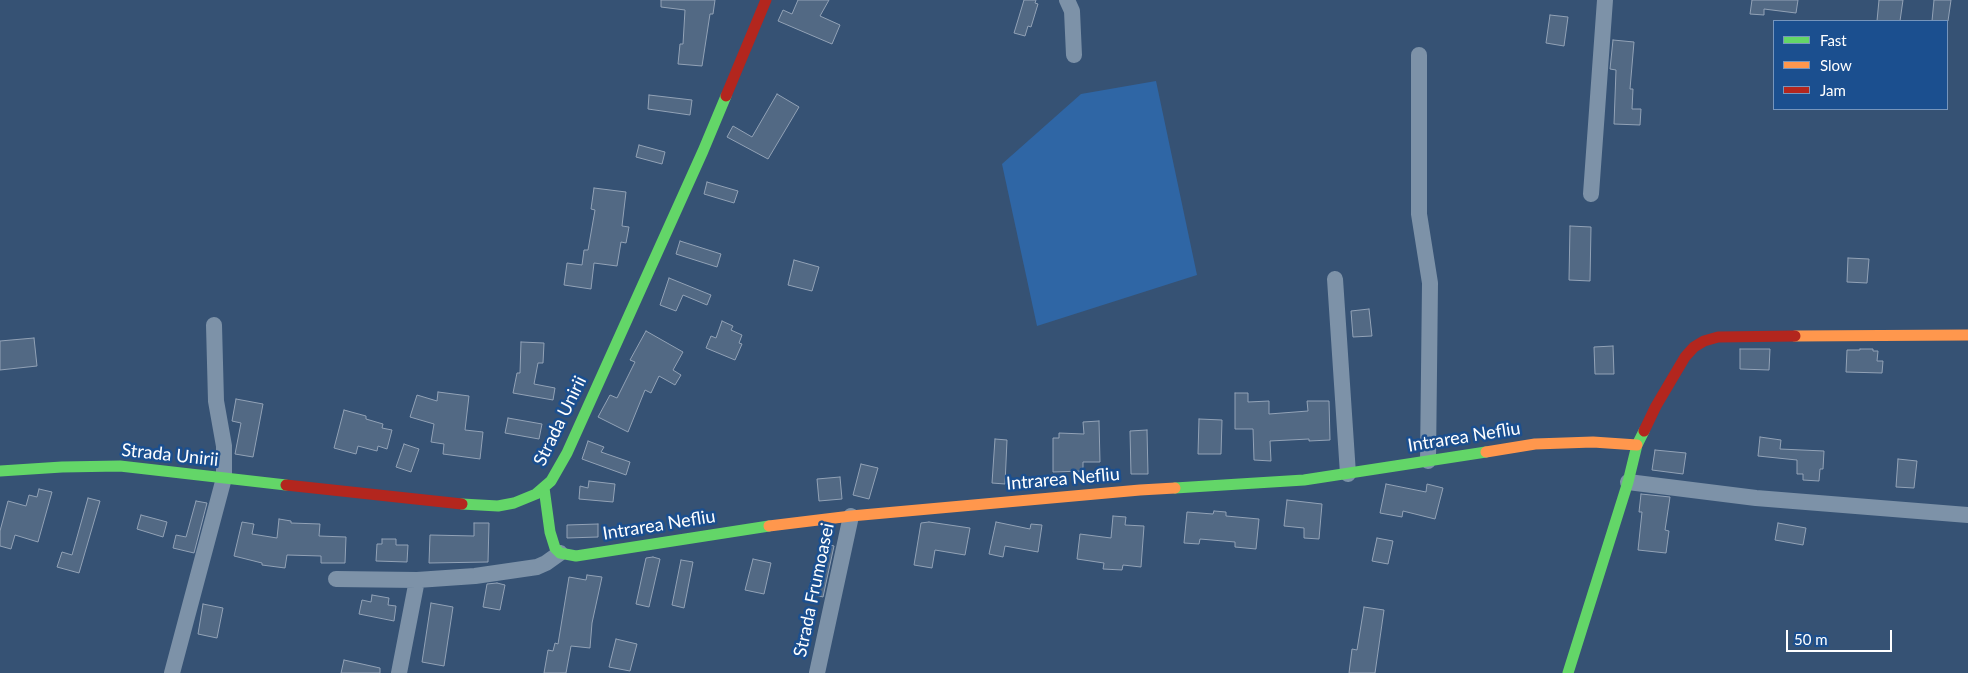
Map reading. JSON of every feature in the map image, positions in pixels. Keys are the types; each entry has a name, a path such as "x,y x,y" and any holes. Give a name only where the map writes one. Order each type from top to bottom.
{"street":[{"name":"Strada Unirii","path":"0,471 120,466 453,504 498,506 526,499 544,488 556,474 567,453 703,151 766,0"},
{"path":"1067,0 1072,11 1074,55"},
{"path":"1591,194 1605,0"},
{"path":"1419,55 1419,214 1430,283 1428,461"},
{"path":"1334,279 1348,474"},
{"path":"172,673 224,478 224,446 216,401 214,325"},
{"path":"1568,673 1628,482 1637,445 1656,406 1685,357 1694,348 1704,341 1718,337 1738,336 1968,335"},
{"name":"Intrarea Nefliu","path":"560,553 576,556 783,524 851,516 1140,490 1231,486 1304,480 1535,444 1593,442 1637,445"},
{"path":"1628,482 1756,498 1968,515"},
{"path":"336,579 418,580 524,570 546,563 560,553 552,541 544,488"},
{"name":"Strada Frumoasei","path":"817,673 851,516"},
{"path":"399,673 418,580"}],"shaded area":[{"path":"1156,81 1197,275 1037,326 1002,164 1081,94"}],"building":[{"path":"661,0 715,0 713,14 710,14 702,66 678,64 680,44 683,44 685,10 661,7"},
{"path":"798,0 829,0 820,16 840,25 832,44 778,21 783,10 792,14"},
{"path":"1024,0 1036,0 1035,3 1038,4 1031,27 1028,26 1025,36 1014,33"},
{"path":"1752,0 1798,0 1796,13 1764,9 1764,15 1750,14"},
{"path":"1879,0 1903,0 1900,20 1877,20"},
{"path":"1934,0 1951,0 1948,21 1932,20"},
{"path":"1550,15 1568,17 1564,46 1546,43"},
{"path":"1613,40 1634,42 1630,89 1633,89 1632,109 1641,109 1640,125 1614,124 1616,70 1610,69"},
{"path":"777,94 799,107 768,159 727,137 733,126 752,137"},
{"path":"649,95 692,100 690,115 648,109"},
{"path":"639,145 665,152 662,164 636,157"},
{"path":"707,182 738,191 734,203 704,194"},
{"path":"594,188 626,192 622,226 629,227 626,243 621,242 617,266 594,263 591,289 564,285 567,263 582,265 584,250 588,250 595,210 591,209"},
{"path":"1570,226 1591,227 1590,281 1569,280"},
{"path":"680,241 721,254 717,267 676,254"},
{"path":"1848,258 1869,259 1867,283 1847,282"},
{"path":"794,260 819,267 812,291 788,285"},
{"path":"669,278 711,295 707,305 683,295 676,311 660,305"},
{"path":"1369,309 1372,336 1353,337 1351,311"},
{"path":"722,321 733,326 731,330 742,335 739,343 742,344 735,360 706,348 711,336 716,338"},
{"path":"646,331 683,352 673,370 681,375 675,385 659,376 651,393 645,390 628,432 598,417 610,395 617,398 635,362 630,360"},
{"path":"34,338 37,366 0,370 0,341"},
{"path":"521,342 544,343 543,363 538,363 534,384 555,388 553,400 513,393 517,373 520,373"},
{"path":"1613,346 1614,374 1595,374 1594,347"},
{"path":"1740,349 1770,349 1769,370 1740,369"},
{"path":"1847,350 1878,351 1877,361 1883,361 1882,373 1846,372"},
{"path":"438,392 469,396 465,430 483,432 480,459 443,454 444,444 431,442 434,424 410,417 417,395 437,401"},
{"path":"1235,393 1248,393 1248,402 1269,401 1269,414 1308,411 1307,401 1329,401 1330,440 1270,441 1271,461 1254,460 1253,429 1235,429"},
{"path":"236,399 263,404 253,457 235,454 241,423 232,421"},
{"path":"344,410 366,416 366,419 383,424 382,428 392,430 387,449 378,446 377,451 358,446 356,454 334,448"},
{"path":"508,418 542,424 539,439 505,433"},
{"path":"1199,419 1222,420 1221,454 1198,454"},
{"path":"1099,421 1100,462 1083,462 1083,471 1053,472 1053,438 1059,438 1059,433 1084,434 1083,422"},
{"path":"1147,430 1148,474 1131,474 1130,431"},
{"path":"1760,437 1781,440 1780,449 1824,451 1823,469 1820,469 1819,481 1803,480 1803,474 1797,474 1797,460 1758,456"},
{"path":"995,439 1007,440 1005,484 992,483"},
{"path":"588,441 604,447 601,452 630,462 626,475 582,459"},
{"path":"404,444 419,449 411,472 396,467"},
{"path":"1655,450 1686,453 1683,474 1652,470"},
{"path":"1898,459 1917,461 1914,488 1896,487"},
{"path":"861,464 878,468 869,499 853,495"},
{"path":"840,477 842,499 819,501 817,479"},
{"path":"589,481 615,484 613,502 579,499 580,486 588,488"},
{"path":"1386,484 1426,492 1427,484 1443,488 1435,519 1403,511 1402,517 1380,513"},
{"path":"39,489 52,492 38,542 15,535 11,549 0,546 0,531 8,501 26,506 29,495 37,497"},
{"path":"1641,494 1670,497 1665,530 1669,531 1666,553 1638,550 1642,512 1639,512"},
{"path":"88,498 100,501 79,573 57,567 62,552 72,555"},
{"path":"1287,500 1322,504 1319,539 1304,538 1304,528 1284,526"},
{"path":"196,501 207,503 194,553 173,548 176,535 186,537"},
{"path":"1214,511 1226,512 1226,516 1259,519 1256,549 1235,547 1235,542 1200,539 1199,544 1184,543 1187,512 1213,514"},
{"path":"141,515 167,522 163,537 137,529"},
{"path":"1113,516 1126,517 1125,525 1144,526 1141,567 1123,565 1122,570 1103,569 1104,563 1077,559 1080,534 1111,538"},
{"path":"279,519 291,521 291,523 320,524 319,536 346,537 345,563 321,563 321,556 287,555 285,568 262,565 262,563 234,556 242,522 254,524 252,534 277,538"},
{"path":"929,522 970,528 965,555 935,550 932,568 914,565 921,523"},
{"path":"996,522 1030,529 1031,524 1042,525 1038,552 1005,546 1003,557 989,554"},
{"path":"474,523 489,523 488,562 429,563 430,535 474,536"},
{"path":"1778,523 1806,528 1803,545 1775,540"},
{"path":"598,524 598,537 567,538 567,525"},
{"path":"1377,538 1393,541 1388,564 1372,561"},
{"path":"382,539 396,539 396,545 408,545 407,562 376,561 377,544 382,544"},
{"path":"827,544 834,546 823,597 808,593 812,578 818,579"},
{"path":"646,558 660,559 649,607 636,604"},
{"path":"753,559 771,563 764,594 745,590"},
{"path":"681,560 693,562 684,608 672,605"},
{"path":"587,575 602,577 592,623 590,648 571,646 566,673 544,673 548,650 553,651 555,643 558,644 569,577 586,580"},
{"path":"497,583 505,585 500,610 483,607 487,584"},
{"path":"372,595 389,598 388,605 396,606 394,621 359,614 362,600 371,602"},
{"path":"431,603 453,607 444,666 422,662"},
{"path":"203,604 223,608 217,638 198,634"},
{"path":"1364,607 1384,610 1375,673 1349,673 1352,649 1357,650"},
{"path":"616,639 637,644 630,671 609,667"},
{"path":"344,660 380,668 380,673 341,673"}],"traffic: fast":[{"path":"462,504 498,506 514,503 536,494 551,481 567,453 726,96"},
{"path":"1568,673 1628,482 1637,445 1644,431"},
{"path":"1175,488 1304,480 1486,452"},
{"path":"0,471 120,466 286,485"},
{"path":"544,488 550,532 555,548 560,553 576,556 769,526"}],"traffic: slow":[{"path":"1795,336 1968,335"},
{"path":"1486,452 1535,444 1593,442 1637,445"},
{"path":"769,526 851,516 1175,488"}],"traffic: jam":[{"path":"726,96 766,0"},
{"path":"1644,431 1656,406 1685,357 1694,347 1704,341 1718,337 1795,336"},
{"path":"286,485 462,504"}]}
